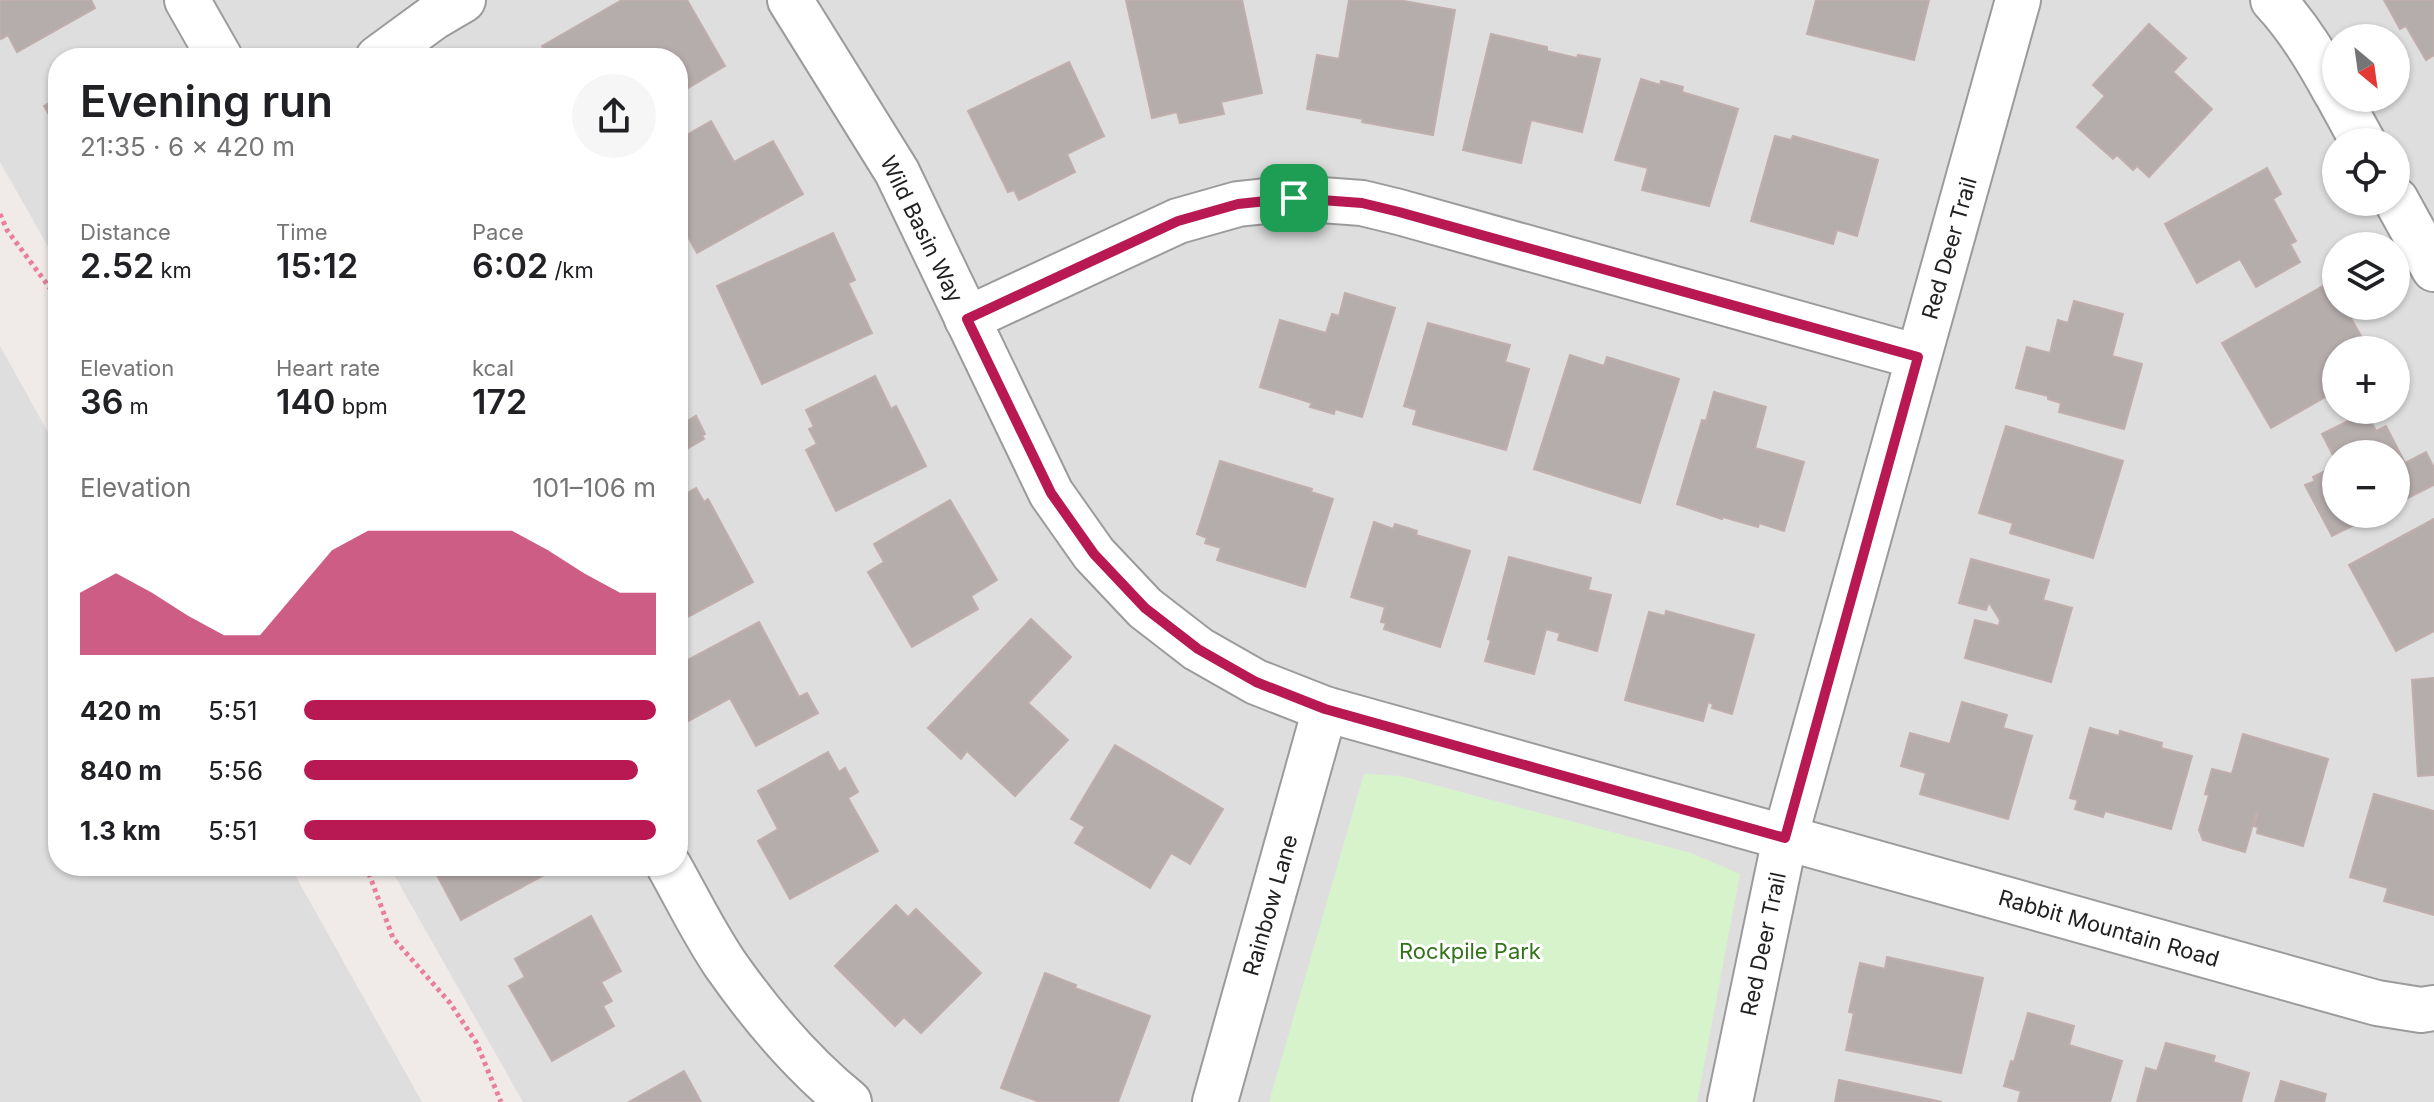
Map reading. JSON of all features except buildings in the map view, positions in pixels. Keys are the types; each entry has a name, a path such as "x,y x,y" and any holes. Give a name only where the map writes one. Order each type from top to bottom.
{"street":[{"path":"187,0 214,48"},
{"path":"392,48 463,0"},
{"name":"Wild Basin Way","path":"790,0 897,172 1051,493 1094,554 1145,608 1198,649 1256,682 1325,709 1785,838"},
{"name":"Red Deer Trail","path":"1730,1102 1785,838 2018,0"},
{"path":"2273,0 2287,15 2322,68"},
{"path":"967,319 1178,221 1238,204 1294,198 1362,203 1399,212 1918,357"},
{"path":"2405,216 2434,269"},
{"name":"Rainbow Lane","path":"1215,1102 1325,709"},
{"name":"Rabbit Mountain Road","path":"1785,838 2377,1003 2421,1010 2434,1008"},
{"path":"675,876 723,962 777,1033 849,1102"}],"path":[{"path":"0,214 7,230 48,285"},
{"path":"370,876 393,938 450,1003 476,1042 501,1102"}],"shaded area":[{"path":"0,0 2434,0 2434,1102 523,1102 395,876 688,876 688,48 48,48 48,246 0,162"},
{"path":"0,346 48,432 48,876 296,876 422,1102 0,1102"}],"green space":[{"name":"Rockpile Park","path":"1364,774 1401,776 1691,853 1740,874 1697,1102 1269,1102"}],"route":[{"path":"1294,198 1362,203 1399,212 1918,357 1785,838 1325,709 1256,682 1198,649 1145,608 1094,554 1051,493 967,319 1178,221 1238,204 1294,198"}]}
